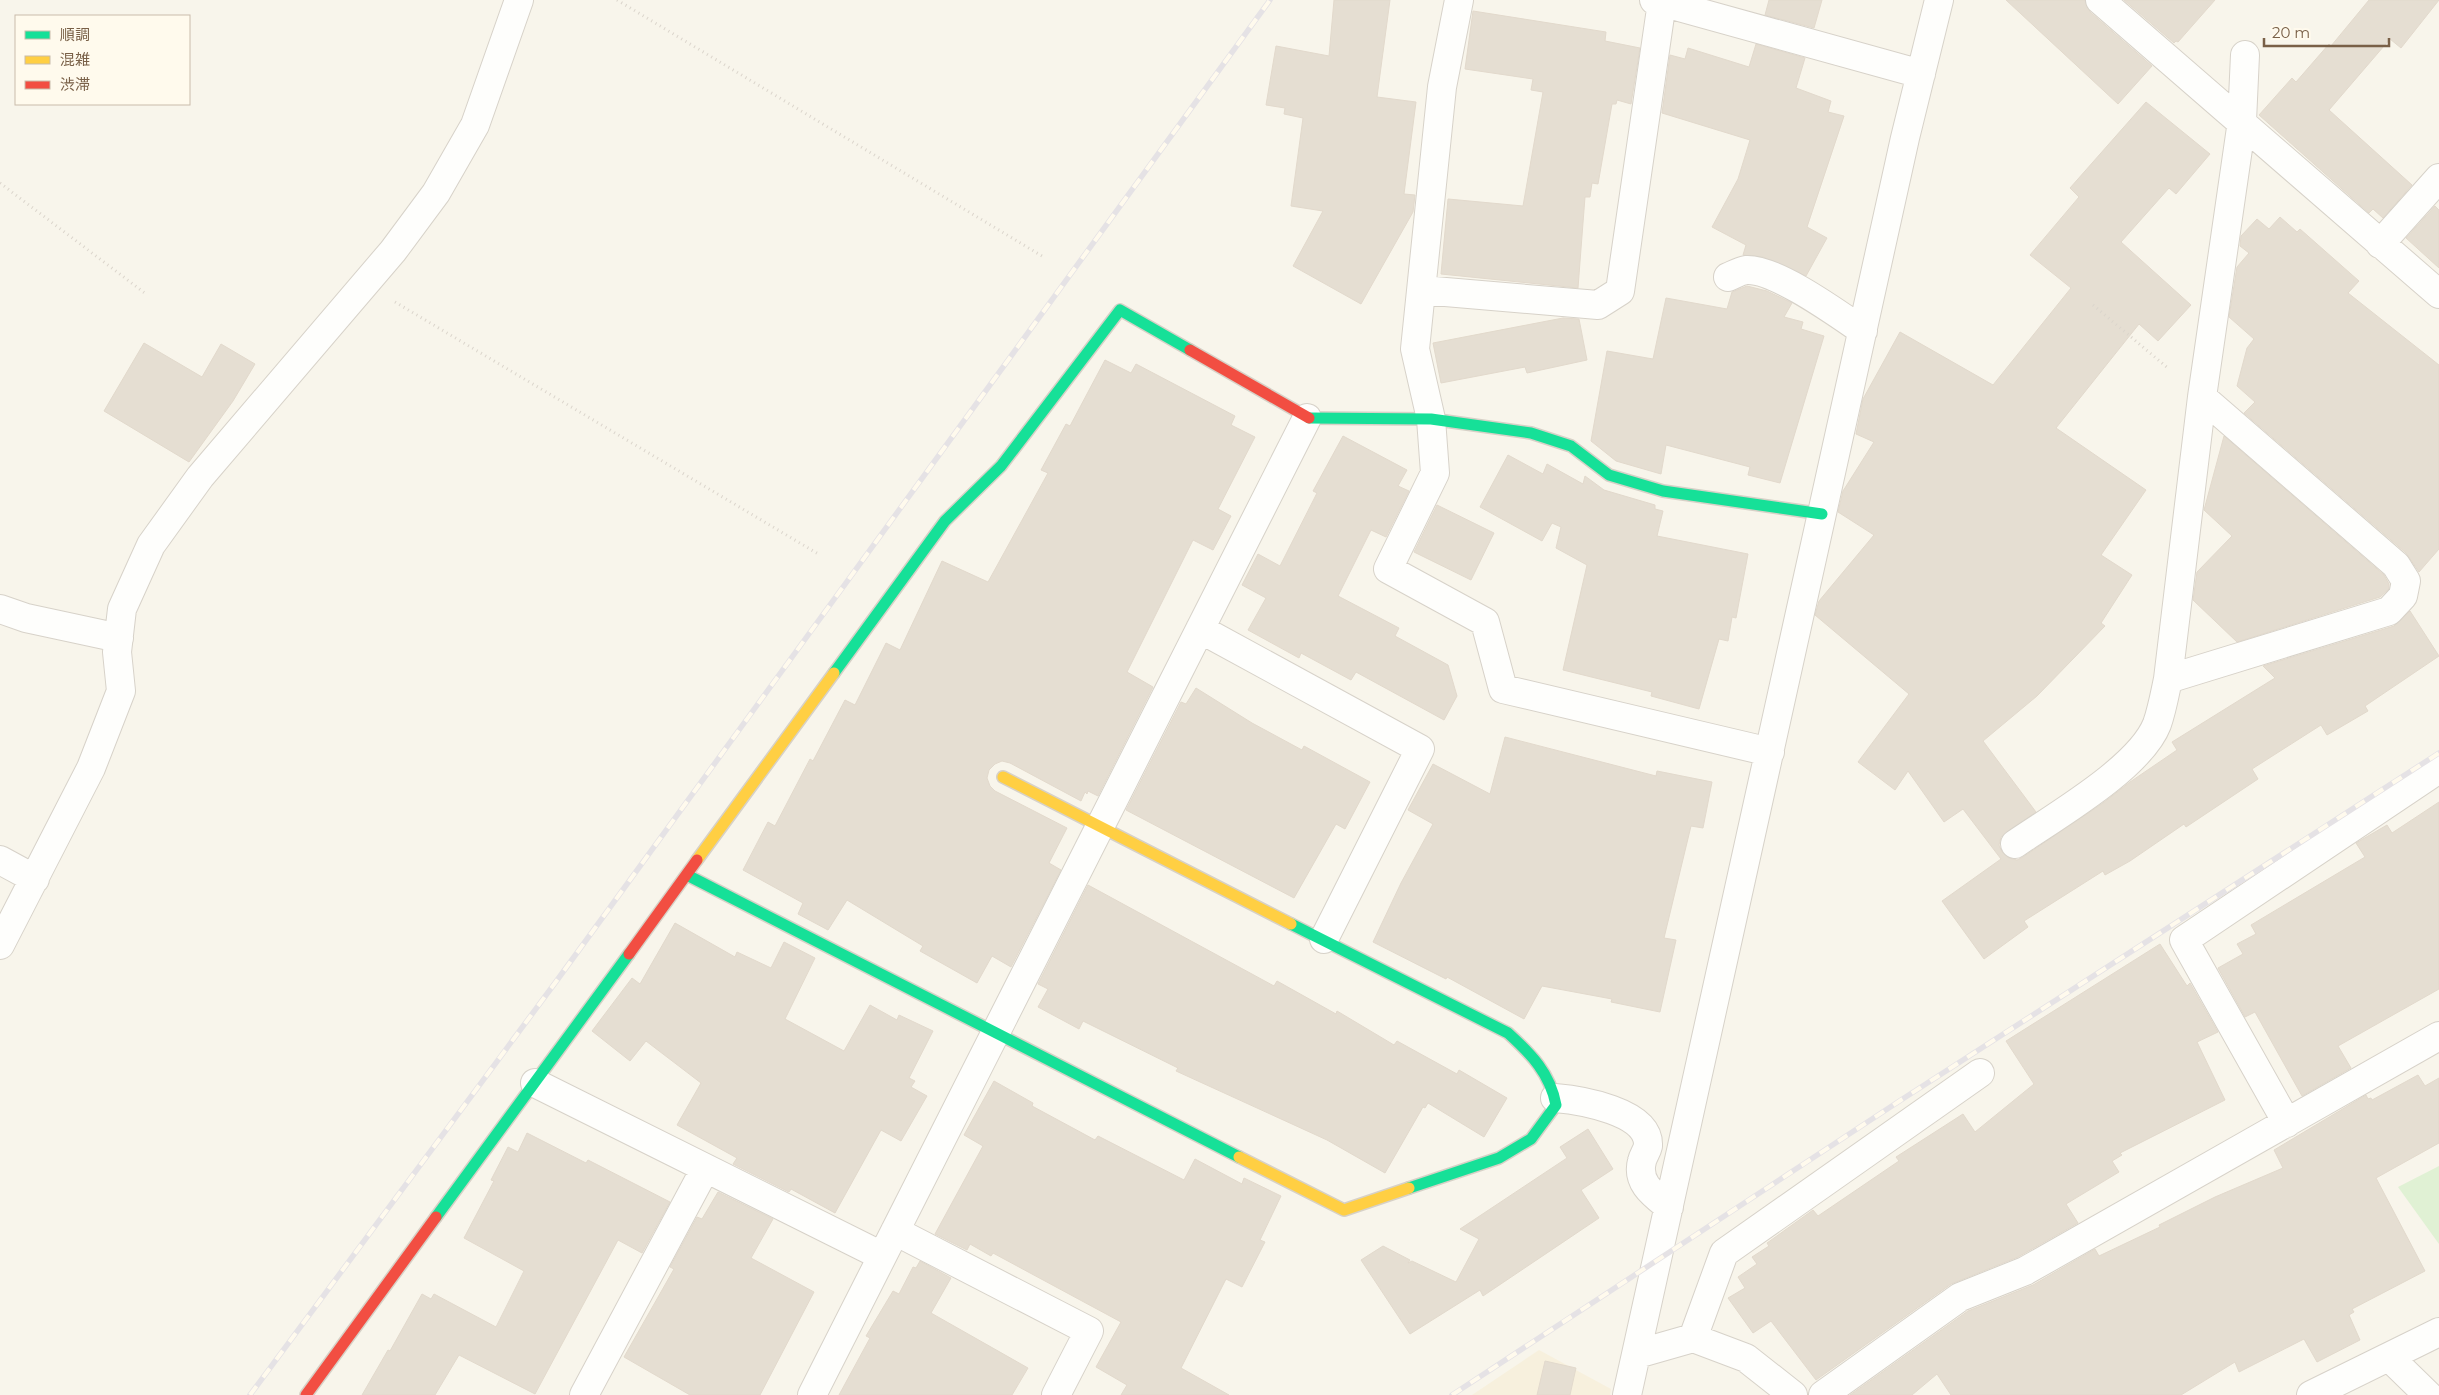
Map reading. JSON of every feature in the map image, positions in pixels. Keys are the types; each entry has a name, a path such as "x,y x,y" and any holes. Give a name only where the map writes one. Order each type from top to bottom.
{"street":[{"path":"0,945 91,768 121,691 117,652 122,609 151,546 200,477 394,251 436,193 475,126 519,0"},
{"path":"1459,0 1442,87 1415,349 1431,419 1435,473 1388,569 1485,622 1503,690 1770,752"},
{"path":"1628,1395 1822,514 1939,0"},
{"path":"2100,0 2242,121 2439,294"},
{"path":"1422,290 1598,306 1620,291 1658,1 1921,74"},
{"path":"2015,844 2119,772 2141,750 2157,724 2168,679 2202,397 2242,121 2245,55"},
{"path":"2380,244 2439,178"},
{"path":"1728,277 1746,270 1767,275 1811,296 1863,331"},
{"path":"306,1395 945,521 1001,466 1120,310 1307,418 1431,419 1531,433 1571,446 1609,475 1662,491 1822,514"},
{"path":"2168,679 2389,611 2403,596 2406,580 2396,565 2202,397"},
{"path":"812,1395 1307,418"},
{"path":"0,609 26,618 119,638"},
{"path":"1200,630 1420,749 1324,939"},
{"path":"2287,1123 2184,940 2439,769"},
{"path":"687,875 995,1034 1344,1210 1499,1158 1530,1139 1556,1106 1553,1086 1540,1063 1508,1033 1324,939 1099,828 1003,777"},
{"path":"0,860 34,879"},
{"path":"1823,1395 1960,1297 2025,1270 2439,1036"},
{"path":"1693,1338 1724,1253 1980,1073"},
{"path":"535,1083 882,1256"},
{"path":"1555,1098 1580,1100 1607,1108 1635,1122 1644,1134 1648,1146 1642,1162 1641,1174 1647,1190 1669,1207"},
{"path":"584,1395 705,1169"},
{"path":"895,1230 1089,1331 1056,1395"},
{"path":"2311,1395 2439,1332"},
{"path":"1637,1354 1693,1338 1746,1358 1793,1395"},
{"path":"2389,1357 2428,1395"}],"path":[{"path":"617,0 1042,256"},
{"path":"0,182 146,294"},
{"path":"365,284 820,554"},
{"path":"2094,305 2202,397"}],"shaded area":[{"path":"1539,1350 1611,1389 1610,1395 1472,1395"}],"green space":[{"path":"2439,1166 2439,1244 2398,1187"}],"building":[{"path":"1334,0 1390,0 1377,97 1416,102 1404,194 1415,195 1413,212 1361,304 1293,266 1323,211 1291,206 1303,118 1284,114 1285,108 1266,105 1276,46 1329,56"},
{"path":"1769,0 1822,0 1814,28 1765,15"},
{"path":"2006,0 2085,0 2090,12 2152,66 2118,104"},
{"path":"2124,0 2215,0 2178,42 2174,43"},
{"path":"2369,0 2439,0 2401,48 2390,39 2329,110 2412,185 2383,218 2373,209 2369,213 2259,115 2292,78 2296,82 2329,44 2331,46"},
{"path":"1473,11 1606,32 1605,41 1640,48 1631,104 1617,100 1616,104 1612,104 1598,184 1592,183 1590,197 1585,197 1578,288 1441,274 1448,199 1523,206 1543,92 1531,90 1533,79 1465,69"},
{"path":"1756,44 1805,58 1796,88 1831,101 1828,112 1844,116 1807,227 1827,238 1806,276 1763,257 1743,255 1746,245 1712,227 1738,179 1750,140 1662,113 1670,55 1685,59 1688,48 1749,67"},
{"path":"2146,102 2210,154 2176,194 2169,188 2121,242 2191,305 2158,341 2139,324 2056,428 2146,490 2101,555 2132,575 2101,623 2105,626 2037,696 1983,741 2036,812 2001,837 1999,845 2002,852 2009,858 2017,860 2103,803 2177,750 2172,742 2275,678 2263,666 2394,626 2410,611 2439,656 2365,706 2368,711 2327,735 2321,725 2252,769 2258,779 2186,827 2184,824 2130,861 2105,875 2103,871 2024,921 2028,927 1984,959 1942,901 2001,859 1963,809 1944,822 1908,771 1895,790 1858,762 1909,694 1815,615 1819,601 1874,535 1838,512 1843,491 1874,442 1856,434 1863,399 1900,332 1993,385 2071,288 2030,255 2079,197 2070,188"},
{"path":"2435,206 2439,210 2439,268 2406,238"},
{"path":"2280,217 2297,232 2300,229 2359,281 2348,293 2439,365 2439,549 2419,572 2406,553 2244,413 2255,402 2237,386 2247,348 2254,339 2229,317 2237,267 2249,253 2240,246 2241,236 2257,219 2269,229"},
{"path":"1747,286 1767,291 1792,303 1784,317 1803,322 1801,329 1824,336 1780,483 1748,475 1750,467 1666,445 1661,474 1616,461 1591,441 1607,351 1653,359 1666,298 1727,309 1732,292"},
{"path":"1563,318 1579,319 1587,360 1527,373 1525,367 1441,383 1433,343"},
{"path":"144,343 202,377 221,344 255,364 233,401 189,462 104,411"},
{"path":"1105,360 1131,373 1136,364 1235,416 1231,425 1255,437 1218,509 1231,516 1213,550 1193,540 1127,672 1153,687 1098,796 1088,791 1087,794 1085,792 1081,801 1010,763 1002,761 995,764 989,770 987,778 990,786 995,791 1067,828 1049,863 1061,870 1011,967 992,956 977,983 920,951 923,946 847,900 828,930 798,914 803,903 743,870 768,822 775,826 810,759 813,761 845,700 855,705 886,643 900,650 942,561 988,582 1048,473 1041,470 1066,424 1070,426"},
{"path":"1343,436 1407,470 1398,486 1409,491 1386,537 1371,530 1338,596 1399,628 1395,636 1448,665 1457,696 1444,720 1356,672 1351,680 1301,653 1299,658 1248,630 1266,598 1242,585 1258,554 1280,566 1317,493 1313,491"},
{"path":"2224,436 2384,575 2389,584 2389,589 2380,597 2237,642 2193,600 2197,572 2232,536 2204,510"},
{"path":"1508,455 1543,474 1547,464 1583,484 1585,476 1604,490 1655,505 1655,509 1663,511 1657,536 1748,554 1736,618 1732,617 1728,641 1719,639 1699,709 1651,696 1652,692 1563,670 1587,565 1556,548 1561,527 1552,523 1542,541 1480,507"},
{"path":"1437,505 1494,533 1471,580 1414,552"},
{"path":"1196,688 1252,723 1302,750 1304,746 1370,782 1345,829 1336,824 1294,898 1126,810 1181,702 1186,704"},
{"path":"1505,737 1656,776 1657,771 1712,782 1703,828 1691,826 1664,938 1676,940 1660,1012 1611,1002 1612,999 1542,986 1524,1019 1447,977 1446,979 1373,942 1401,883 1433,824 1408,810 1433,764 1490,794"},
{"path":"2439,802 2439,989 2338,1046 2351,1068 2302,1096 2255,1012 2245,1017 2218,968 2243,954 2237,944 2256,934 2251,925 2365,857 2356,843 2387,825 2392,833"},
{"path":"1088,885 1274,986 1277,981 1336,1014 1337,1011 1394,1045 1397,1041 1457,1074 1459,1070 1507,1098 1484,1137 1428,1103 1425,1108 1423,1107 1385,1173 1327,1140 1176,1071 1178,1068 1083,1021 1079,1029 1038,1007 1048,989 1038,984"},
{"path":"675,923 735,957 737,952 771,968 784,942 815,958 785,1019 844,1051 870,1005 897,1020 899,1015 933,1031 909,1078 915,1081 911,1087 927,1096 901,1141 881,1130 835,1213 791,1189 789,1192 733,1164 737,1158 677,1125 701,1083 646,1041 630,1061 592,1031 632,978 640,984"},
{"path":"2160,944 2187,986 2190,983 2218,1032 2197,1042 2225,1100 2120,1153 2122,1155 2112,1161 2119,1172 2066,1204 2078,1223 2018,1257 1951,1284 1816,1380 1771,1321 1753,1333 1728,1298 1745,1288 1738,1277 1757,1264 1752,1257 1769,1246 1767,1243 1813,1210 1818,1216 1899,1161 1896,1157 1963,1114 1975,1132 2034,1084 2006,1041"},
{"path":"2418,1075 2425,1086 2439,1078 2439,1143 2376,1178 2425,1271 2352,1309 2354,1312 2349,1315 2360,1340 2317,1362 2304,1339 2239,1372 2235,1362 2181,1395 1951,1395 1937,1374 1912,1395 1850,1395 1968,1311 2033,1285 2095,1249 2099,1256 2160,1227 2159,1225 2215,1197 2283,1168 2274,1150 2366,1095 2368,1099 2371,1098 2372,1100"},
{"path":"994,1081 1033,1103 1032,1106 1095,1140 1098,1136 1184,1180 1195,1159 1242,1184 1244,1178 1281,1196 1260,1240 1265,1242 1242,1287 1226,1279 1181,1368 1229,1395 1121,1395 1127,1385 1096,1367 1121,1322 993,1253 991,1256 970,1244 967,1250 935,1234 983,1146 964,1135"},
{"path":"1588,1129 1613,1169 1581,1190 1599,1218 1483,1296 1480,1290 1410,1334 1361,1260 1383,1246 1410,1260 1408,1263 1412,1261 1456,1282 1479,1239 1460,1229 1567,1158 1560,1147"},
{"path":"527,1133 586,1163 588,1160 670,1202 642,1253 618,1240 535,1394 459,1355 435,1395 362,1395 388,1350 390,1351 422,1294 431,1299 434,1294 496,1327 524,1271 464,1238 494,1181 491,1180 508,1147 518,1152"},
{"path":"718,1192 773,1219 751,1258 814,1292 760,1395 690,1395 624,1357 674,1269 670,1267 697,1217 702,1219"},
{"path":"920,1261 951,1278 931,1313 1028,1368 1012,1395 839,1395 870,1338 866,1336 893,1291 899,1294 913,1267 916,1268"},
{"path":"1545,1361 1576,1368 1570,1395 1537,1395"}],"railway":[{"path":"250,1395 555,983 1270,0"},
{"path":"1452,1395 1901,1100 2439,753"}],"traffic: fast":[{"path":"834,673 945,521 1001,466 1120,310 1190,350"},
{"path":"1309,418 1431,419 1531,433 1571,446 1609,475 1663,491 1822,514"},
{"path":"687,875 1239,1157"},
{"path":"1291,924 1508,1033 1532,1057 1549,1083 1556,1105 1531,1139 1499,1158 1409,1188"},
{"path":"436,1217 629,954"}],"traffic: slow":[{"path":"697,860 834,673"},
{"path":"1003,777 1291,924"},
{"path":"1239,1157 1344,1210 1409,1188"}],"traffic: jam":[{"path":"1190,350 1309,418"},
{"path":"629,954 697,860"},
{"path":"306,1395 436,1217"}]}
